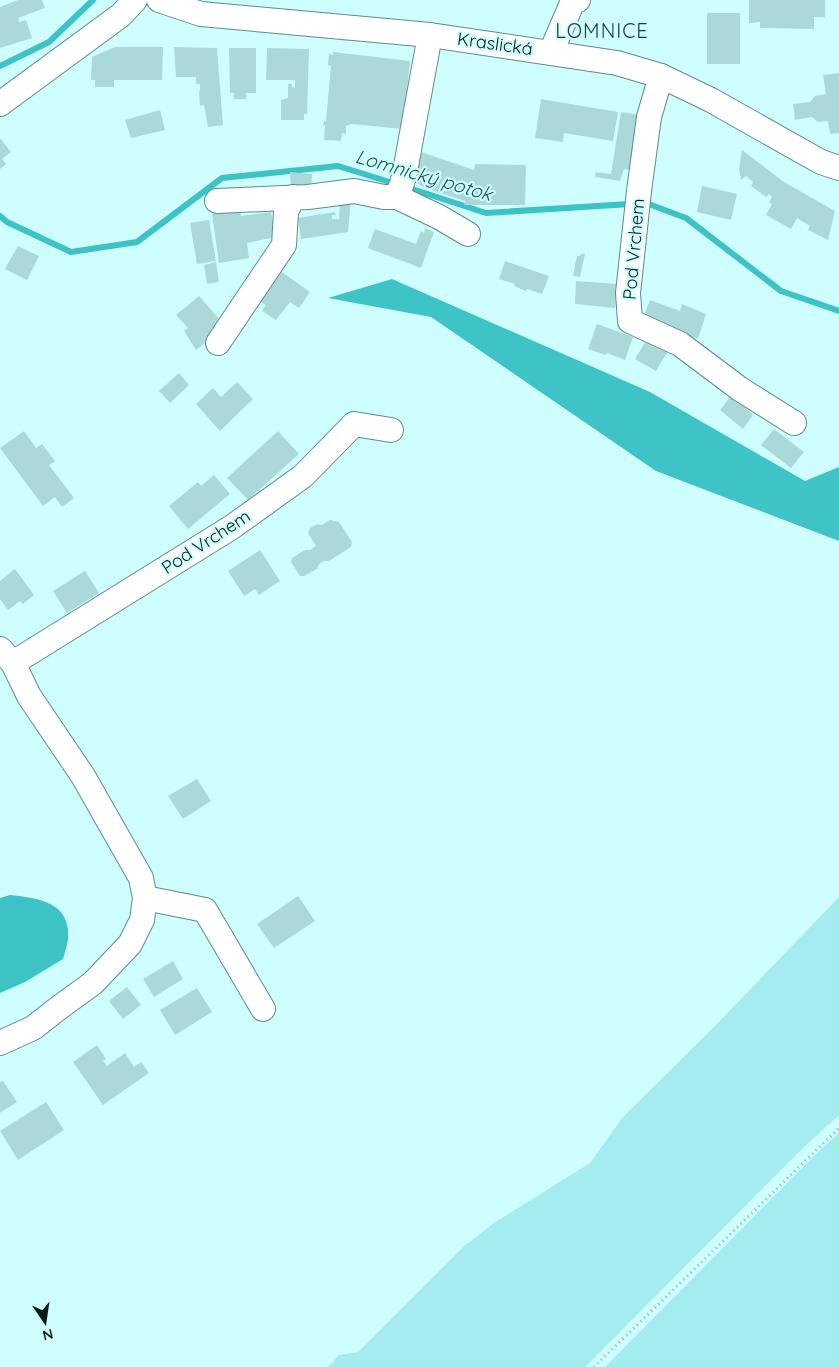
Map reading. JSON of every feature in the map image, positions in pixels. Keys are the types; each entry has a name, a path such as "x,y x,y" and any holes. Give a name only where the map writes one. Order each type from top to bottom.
{"street":[{"path":"0,104 121,15 135,0"},
{"name":"Kraslická","path":"159,0 201,14 430,36 617,62 661,76 711,100 821,162 839,168"},
{"path":"551,52 575,0"},
{"path":"217,201 308,197 354,191 384,197 400,187 430,36"},
{"name":"Pod Vrchem","path":"661,76 648,117 628,294 630,321 680,344 740,389 794,422"},
{"path":"400,187 448,222 468,234"},
{"path":"218,343 284,246 286,212 293,197"},
{"name":"Pod Vrchem","path":"145,898 141,878 83,776 29,696 7,656 232,526 303,476 354,424 391,430"},
{"path":"0,1043 33,1028 93,983 130,944 142,920 145,898 205,910 263,1008"}],"path":[{"path":"594,1367 839,1128"}],"shaded area":[{"path":"392,279 650,392 805,481 839,467 839,541 656,471 431,317 328,298"},
{"path":"10,895 41,900 51,904 64,917 68,927 68,939 63,959 25,982 0,993 0,898"},
{"path":"839,897 839,1115 802,1149 585,1367 328,1367 339,1355 358,1352 463,1247 494,1223 590,1163 623,1117 713,1028"},
{"path":"839,1133 839,1367 605,1367 817,1153"}],"building":[{"path":"18,0 42,0 45,8 18,18 19,22 26,20 32,38 0,48 0,7"},
{"path":"749,0 825,0 825,17 814,17 814,29 760,28 760,22 749,23"},
{"path":"707,13 740,13 740,64 707,64"},
{"path":"115,47 163,47 162,80 114,80 114,87 95,87 95,80 91,80 92,57"},
{"path":"174,47 217,48 223,125 208,127 204,105 200,106 200,84 196,84 196,77 176,77"},
{"path":"229,48 256,48 256,93 246,93 246,99 234,99 234,93 230,93"},
{"path":"267,48 309,49 307,114 304,114 304,120 281,120 281,100 288,98 288,84 292,84 292,87 295,88 295,80 266,80"},
{"path":"333,52 410,61 403,129 351,124 346,126 346,134 342,133 341,141 324,140 325,125 323,125 324,121 326,121 331,66 328,65 329,54 333,55"},
{"path":"839,73 839,133 830,134 828,121 818,122 812,117 795,120 793,104 810,102 815,96 826,94 823,75"},
{"path":"541,99 618,112 613,141 564,133 563,142 535,138"},
{"path":"160,110 165,130 131,138 125,120"},
{"path":"621,112 640,115 634,171 624,169 620,181 595,177 596,172 611,174"},
{"path":"0,138 11,152 2,159 6,164 0,169"},
{"path":"742,150 784,182 835,211 828,240 808,230 810,226 797,218 791,229 766,215 772,204 769,202 772,197 769,194 766,197 751,186 753,182 746,176 741,180 739,169"},
{"path":"418,151 474,170 475,164 526,165 525,205 464,205 465,201 425,188 414,181"},
{"path":"290,172 312,174 311,189 291,190"},
{"path":"702,186 737,194 731,220 697,212"},
{"path":"351,199 348,232 301,239 298,218 335,212 336,215 332,215 332,219 339,219 340,200"},
{"path":"240,210 241,216 271,212 276,237 247,243 249,258 219,263 212,214"},
{"path":"209,220 216,261 197,264 190,223"},
{"path":"425,228 434,232 421,268 368,248 375,229 416,244 421,231 424,233"},
{"path":"18,246 39,256 27,280 5,269"},
{"path":"585,254 580,277 573,276 577,256"},
{"path":"505,261 549,276 542,294 527,289 526,291 514,286 515,284 499,279"},
{"path":"216,262 219,282 207,284 204,265"},
{"path":"282,272 310,292 299,308 290,302 276,320 262,311 266,305 259,301"},
{"path":"576,281 617,284 615,308 575,304"},
{"path":"199,296 221,321 211,329 215,334 205,342 201,337 205,343 196,350 184,331 188,328 176,315"},
{"path":"650,300 680,311 682,304 706,314 698,339 643,318"},
{"path":"597,324 633,337 625,360 607,353 606,355 588,349"},
{"path":"649,336 670,348 656,371 635,359"},
{"path":"179,373 189,385 170,403 159,391"},
{"path":"237,382 253,399 220,431 196,404 213,388 221,397"},
{"path":"733,393 744,402 742,405 753,415 743,429 720,410"},
{"path":"774,429 804,452 791,468 761,445"},
{"path":"24,431 36,448 42,444 55,461 49,465 74,498 62,507 55,497 43,506 0,448"},
{"path":"278,431 299,454 248,500 227,478"},
{"path":"214,475 230,494 188,529 169,506 198,482 201,486"},
{"path":"330,520 339,522 352,542 351,547 329,561 319,564 317,569 304,576 300,576 291,562 292,558 316,546 308,533 310,528 317,524 322,525"},
{"path":"260,550 280,581 259,595 255,589 244,596 228,571"},
{"path":"15,569 34,595 23,604 20,601 8,610 0,599 0,581"},
{"path":"85,571 99,593 67,613 53,591"},
{"path":"197,779 211,801 183,819 168,796"},
{"path":"298,896 315,921 274,948 257,924"},
{"path":"173,961 183,979 154,997 143,979"},
{"path":"127,987 141,1005 123,1019 109,1001"},
{"path":"197,988 212,1012 175,1035 160,1010"},
{"path":"97,1045 106,1059 103,1061 107,1066 125,1053 134,1067 141,1062 149,1073 103,1105 73,1062"},
{"path":"3,1081 17,1102 0,1113 0,1082"},
{"path":"46,1102 64,1130 18,1160 0,1131"}],"waterway":[{"path":"0,66 49,42 93,0"},
{"name":"Lomnický potok","path":"0,216 7,222 71,252 137,242 222,178 338,166 396,184"},
{"name":"Lomnický potok","path":"406,187 486,213 646,203 686,218 781,291 839,311"}],"district":[{"name":"LOMNICE","path":"602,31"}]}
